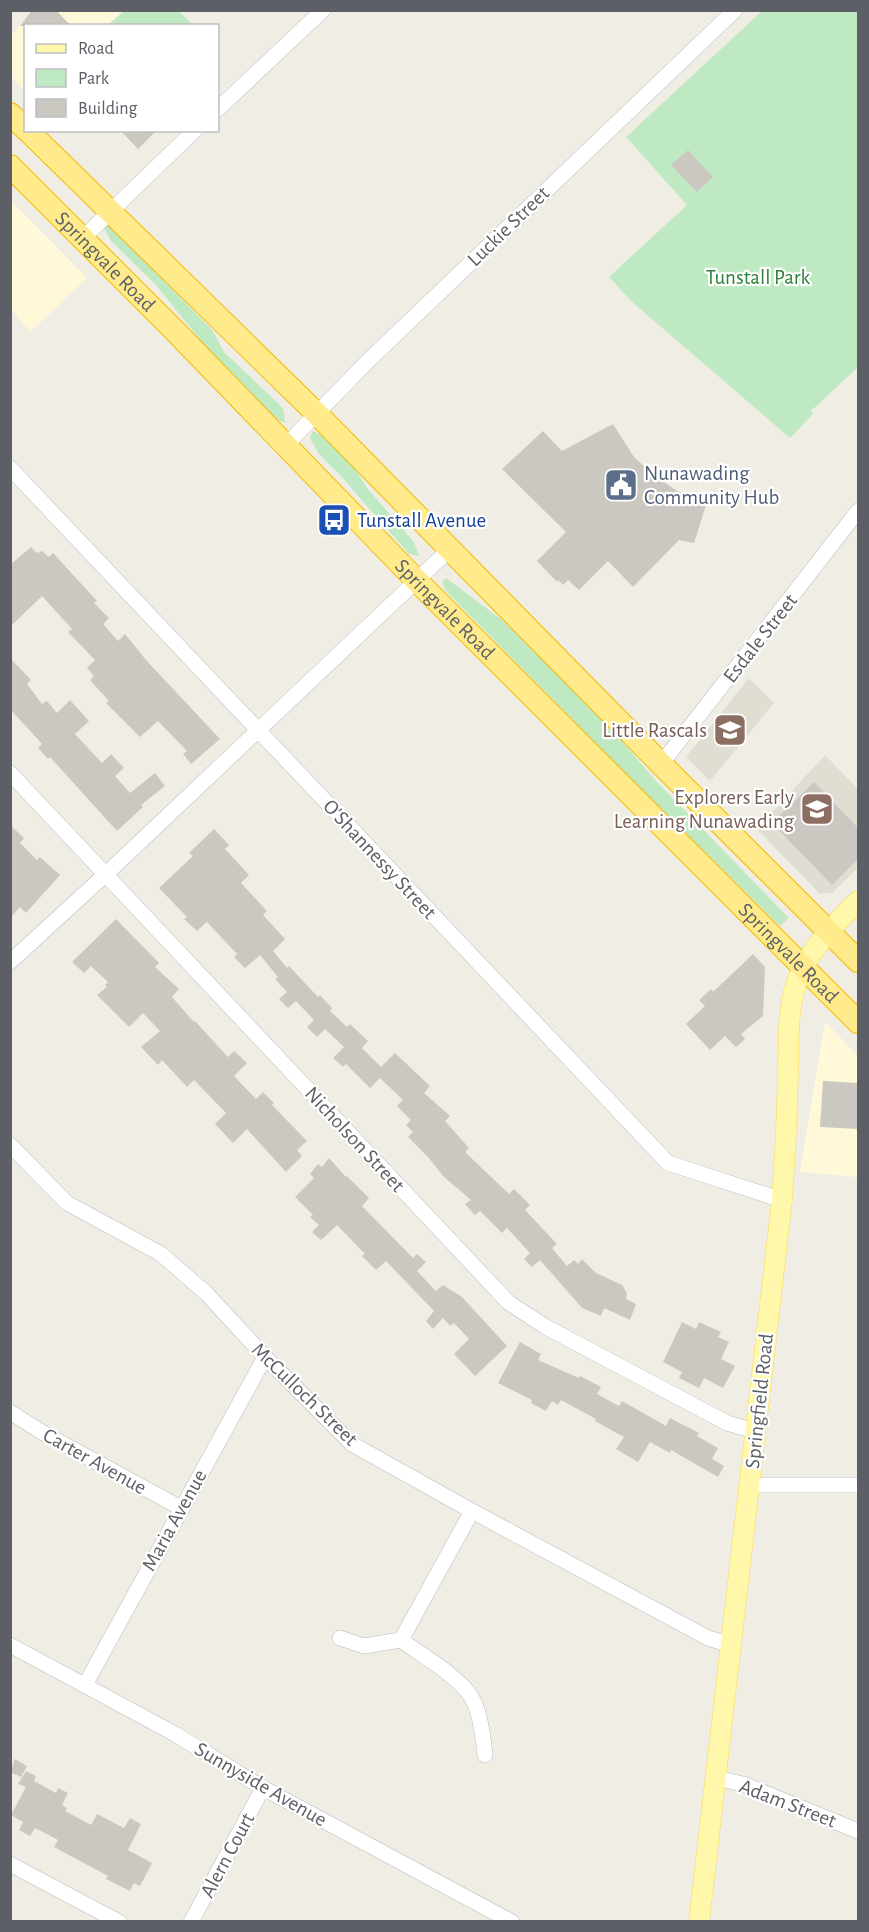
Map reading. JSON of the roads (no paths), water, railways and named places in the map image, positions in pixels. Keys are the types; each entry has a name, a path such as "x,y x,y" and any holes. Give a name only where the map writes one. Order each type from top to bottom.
{"highway":[{"name":"Springvale Road","path":"10,114 24,128"},
{"name":"Springvale Road","path":"28,132 317,414 858,961"},
{"name":"Springvale Road","path":"10,166 417,581 858,1022"}],"main road":[{"name":"Springfield Road","path":"699,1922 782,1200 789,1031 794,994 804,967 829,931 858,902"}],"street":[{"path":"219,108 323,10"},
{"name":"Luckie Street","path":"285,446 378,352 735,10"},
{"path":"83,238 193,132"},
{"name":"O'Shannessy Street","path":"10,468 668,1163 782,1200"},
{"name":"Esdale Street","path":"661,764 858,511"},
{"path":"10,962 450,549"},
{"name":"Nicholson Street","path":"10,773 509,1303 546,1327 720,1420 755,1431"},
{"name":"McCulloch Street","path":"10,1144 67,1203 161,1254 206,1293 265,1357 352,1444 708,1638 731,1645"},
{"name":"Maria Avenue","path":"85,1684 265,1357"},
{"name":"Carter Avenue","path":"10,1412 45,1434 181,1508"},
{"path":"749,1485 858,1485"},
{"path":"401,1640 472,1511"},
{"path":"340,1638 364,1646 401,1640 442,1669 469,1693 482,1726 485,1755"},
{"name":"Sunnyside Avenue","path":"10,1645 175,1734 263,1788 512,1922"},
{"name":"Adam Street","path":"716,1778 743,1784 858,1831"},
{"name":"Alern Court","path":"191,1922 263,1788"},
{"path":"10,1864 119,1922"}],"place":[{"name":"Nunawading Community Hub","path":"621,485"},
{"name":"Tunstall Avenue","path":"334,520"},
{"name":"Little Rascals","path":"730,730"},
{"name":"Explorers Early Learning Nunawading","path":"817,809"}],"park label":[{"name":"Tunstall Park","path":"758,277"}]}
